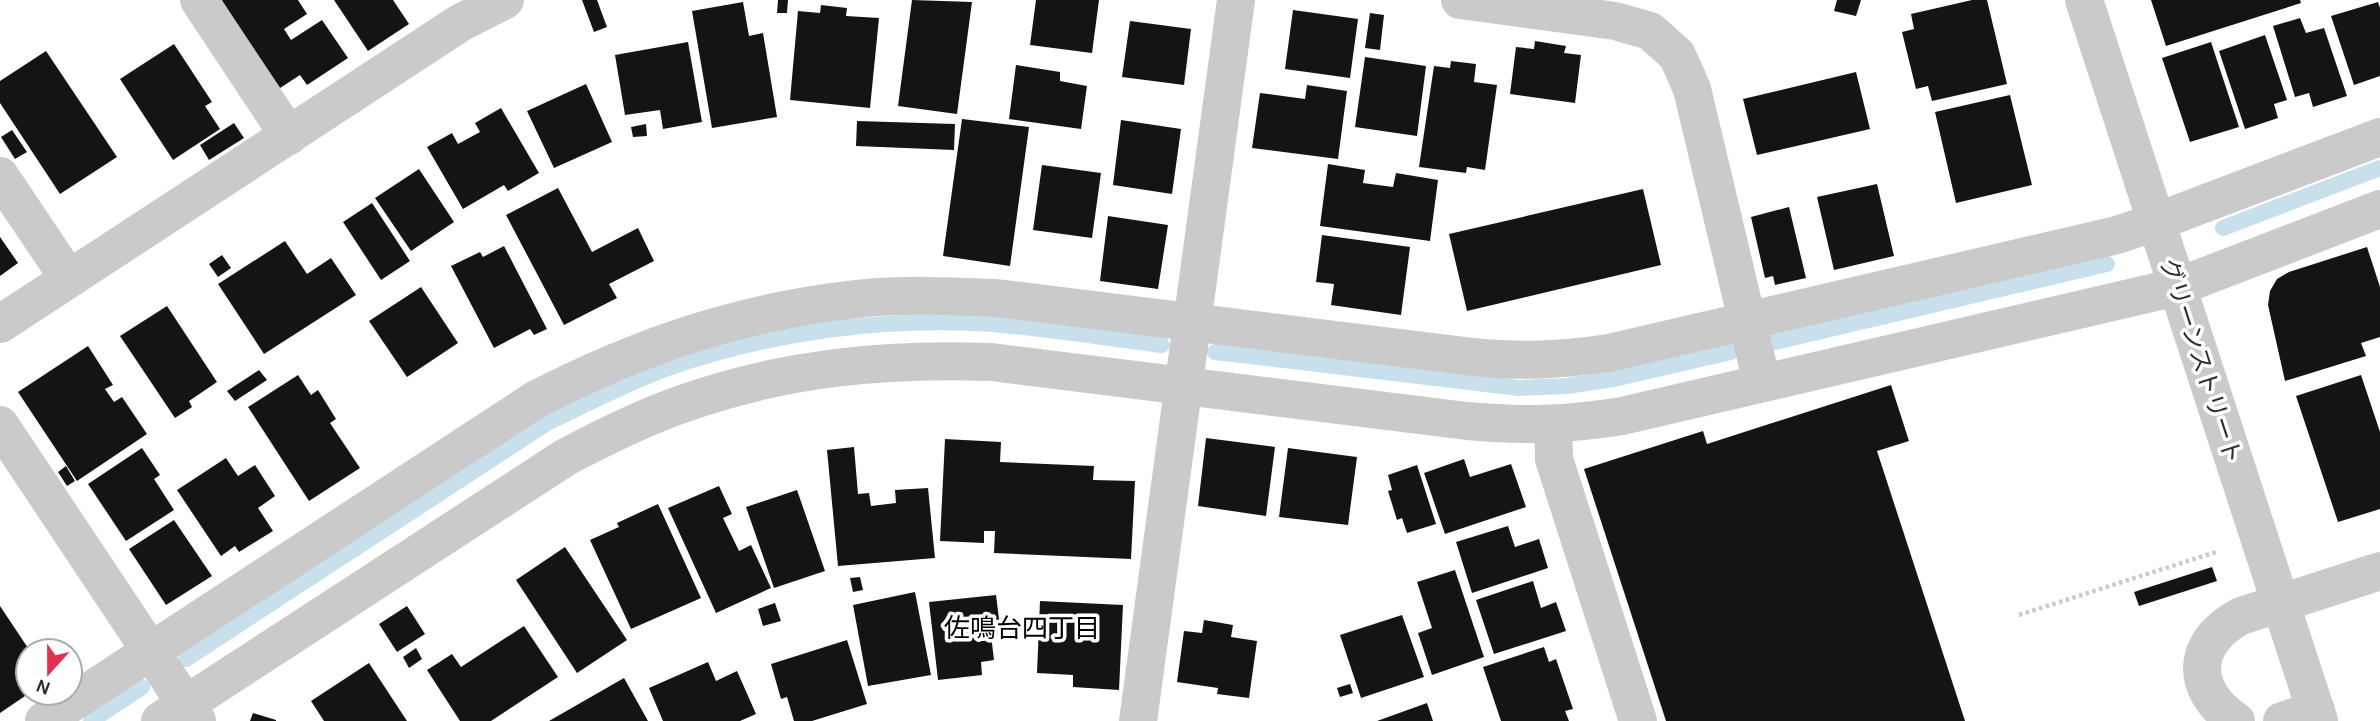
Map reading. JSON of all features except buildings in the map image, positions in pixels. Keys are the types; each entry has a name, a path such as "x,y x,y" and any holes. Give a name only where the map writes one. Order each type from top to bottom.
{"street":[{"path":"199,0 289,136"},
{"path":"0,324 289,136 452,12 505,0"},
{"path":"1138,721 1236,0"},
{"path":"1460,0 1615,21 1650,31 1677,55 1692,89 1762,383"},
{"name":"グリーンストリート","path":"2084,0 2281,603 2306,717"},
{"path":"44,721 535,400 595,370 659,344 724,324 791,309 859,299 927,295 996,298 1520,362 1564,360 1609,353 2117,235 2380,137"},
{"path":"0,176 69,279"},
{"path":"0,425 150,651 181,716 566,457 622,428 741,385 802,372 865,363 928,360 991,362 1467,421 1518,426 1553,425 1622,416 2177,287 2380,209"},
{"path":"1553,425 1554,459 1638,721"},
{"path":"2236,721 2221,711 2209,695 2203,677 2204,657 2211,639 2223,625 2241,616 2380,571"}],"path":[{"path":"2019,615 2220,551"}],"waterway":[{"path":"2223,228 2380,168"},
{"path":"1775,342 2107,264"},
{"path":"186,659 547,423 622,387 707,355 788,336 829,330 870,325 952,322 1057,331 1162,345"},
{"path":"1215,352 1519,388 1567,386 1614,379 1731,352"},
{"path":"91,721 142,687"}],"district":[{"name":"佐鳴台四丁目","path":"1022,628"}]}
